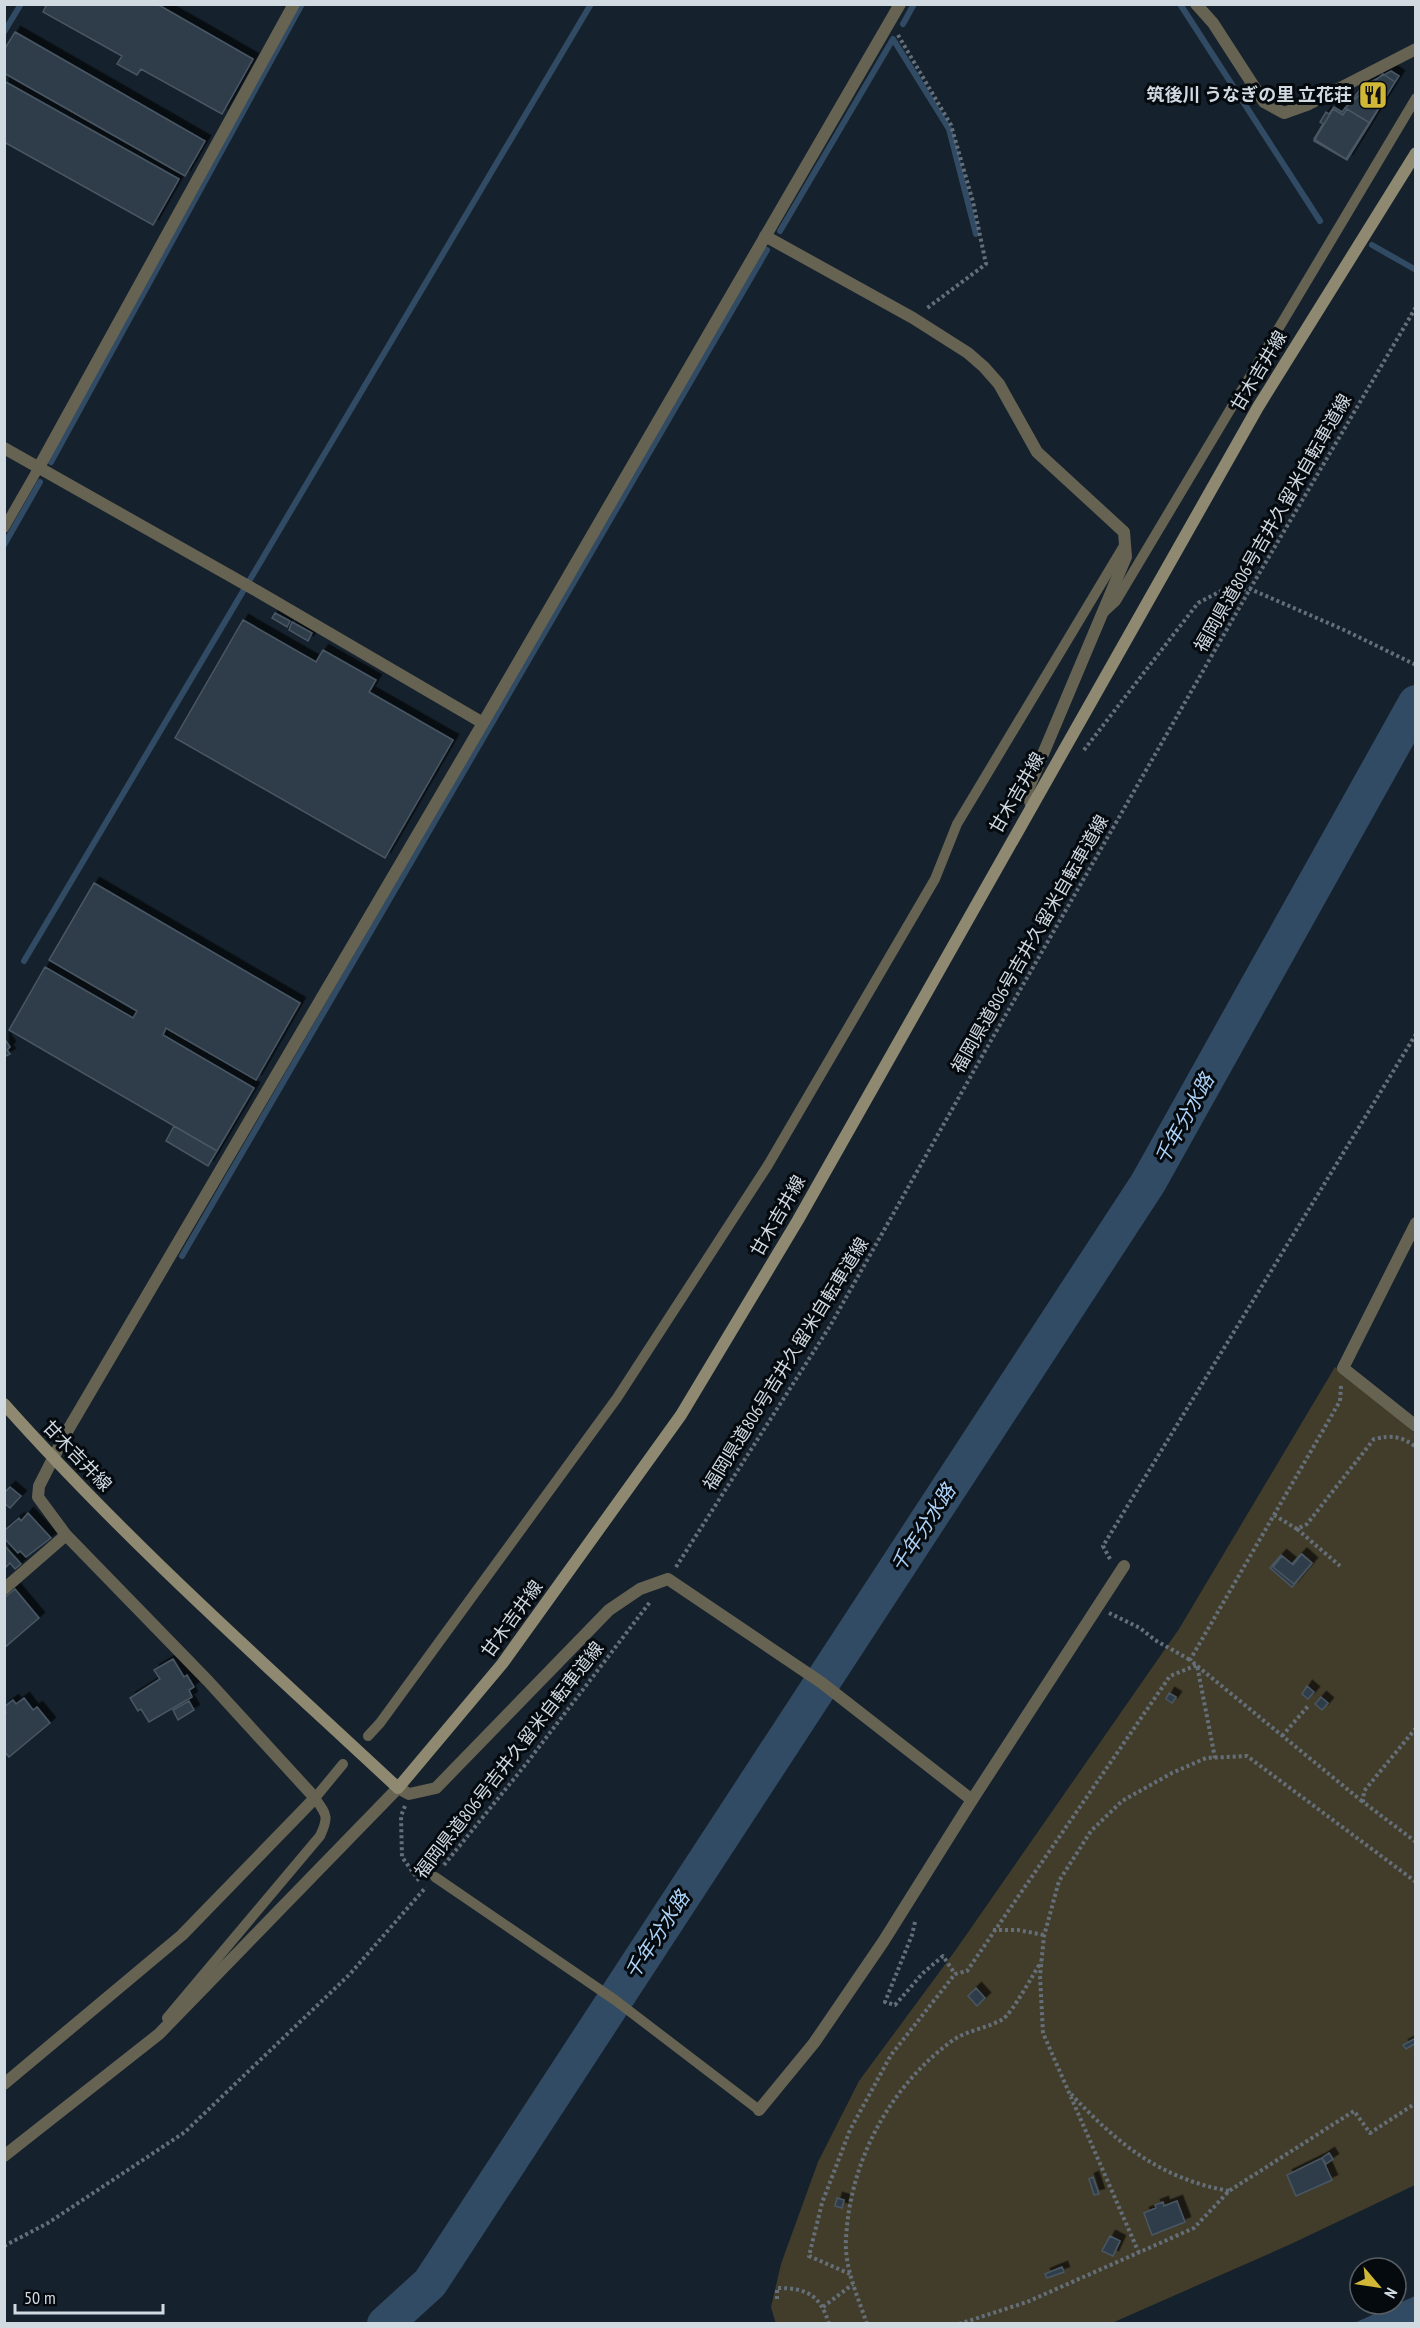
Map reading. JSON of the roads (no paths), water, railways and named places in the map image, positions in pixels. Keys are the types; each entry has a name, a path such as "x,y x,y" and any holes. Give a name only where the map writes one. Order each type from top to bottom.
{"main road":[{"name":"甘木吉井線","path":"4,1404 53,1459 169,1575 404,1791 502,1664 681,1415 798,1220 1031,804 1258,407 1416,153"}],"street":[{"path":"39,468 294,4"},
{"path":"4,2084 182,1935 315,1798 208,1681 66,1535 38,1497 39,1486 71,1425 483,723 900,4"},
{"path":"1196,4 1212,23 1264,102 1284,113 1309,105 1416,49"},
{"path":"765,236 913,318 968,353 999,384 1037,452 1124,532 1126,557 1027,792 1031,804"},
{"path":"4,448 258,591 483,723"},
{"path":"1416,1223 1343,1368 1416,1426"},
{"path":"4,1589 66,1535"},
{"path":"759,2110 820,2034 883,1942 1121,1570"},
{"path":"4,2156 159,2034 404,1791 436,1788 609,1610 640,1589 668,1579 822,1683 972,1800"}],"lane":[{"path":"1101,615 1116,601 1416,98"},
{"path":"4,528 39,468"},
{"path":"368,1736 380,1723 617,1398 768,1166 935,879 957,824 1125,544"},
{"path":"146,2044 320,1836 327,1822 325,1811 315,1798 343,1764"},
{"path":"435,1876 615,2000 759,2110"}],"water":[{"path":"1415,2296 1415,2323 1354,2323 1370,2316 1408,2316 1408,2299"}],"waterway":[{"path":"4,32 21,4"},
{"path":"51,462 302,4"},
{"path":"24,961 591,4"},
{"path":"903,24 914,4"},
{"path":"1180,4 1320,221"},
{"path":"780,231 893,39 949,129 976,234"},
{"path":"1372,245 1416,270"},
{"path":"182,1256 767,250"},
{"path":"4,545 40,482"},
{"name":"千年分水路","path":"385,2324 430,2283 1148,1183 1416,703"}],"place":[{"name":"筑後川 うなぎの里 立花荘","path":"1373,95"}]}
